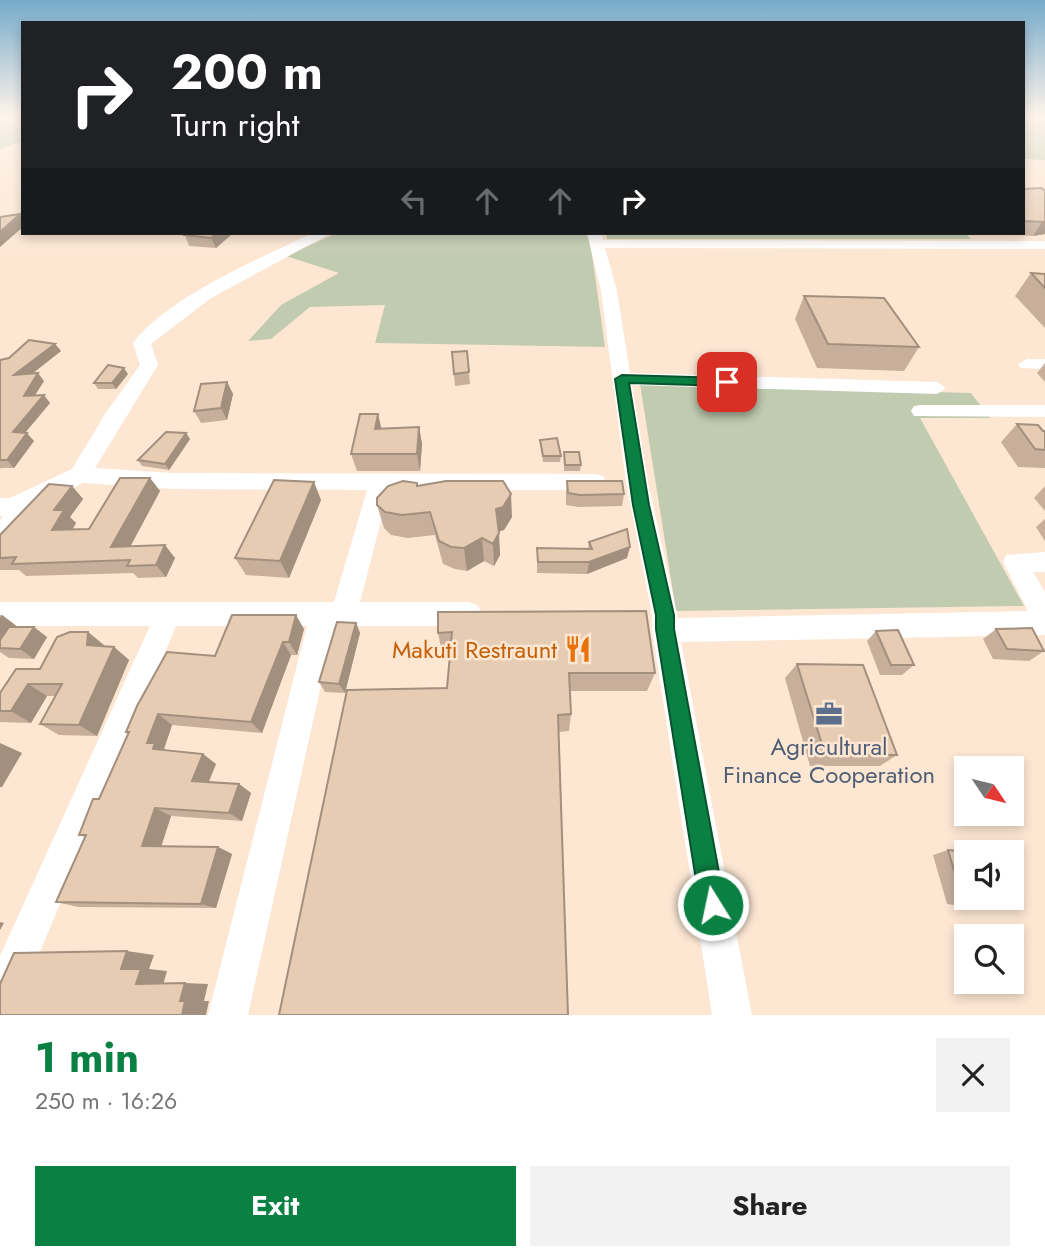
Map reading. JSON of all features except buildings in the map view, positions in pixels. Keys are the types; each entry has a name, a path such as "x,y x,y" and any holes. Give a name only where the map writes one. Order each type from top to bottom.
{"street":[{"path":"80,475 112,419 149,365 142,343 159,327 257,265 320,235"},
{"path":"732,1015 665,622 637,482 609,291 596,238 1045,245"},
{"path":"0,538 16,516 6,507 80,475 172,481 637,482"},
{"path":"228,1015 333,614 380,481"},
{"path":"637,615 665,622 1043,626 1015,562 1045,562"},
{"path":"0,614 498,614"},
{"path":"0,1000 168,614"}],"lane":[{"path":"622,379 937,388"},
{"path":"920,411 1045,411"}],"green space":[{"path":"333,235 589,235 605,347 375,343 385,305 310,307 271,339 248,341 281,305 339,273 286,256"},
{"path":"606,235 967,235 971,239 607,239"},
{"path":"640,384 971,393 990,418 920,418 1024,606 676,611"}],"place":[{"name":"Makuti Restraunt","path":"578,649"},
{"name":"Agricultural Finance Cooperation","path":"829,714"}],"route":[{"path":"713,905 665,629 665,615 641,505 622,379 727,382"}]}
